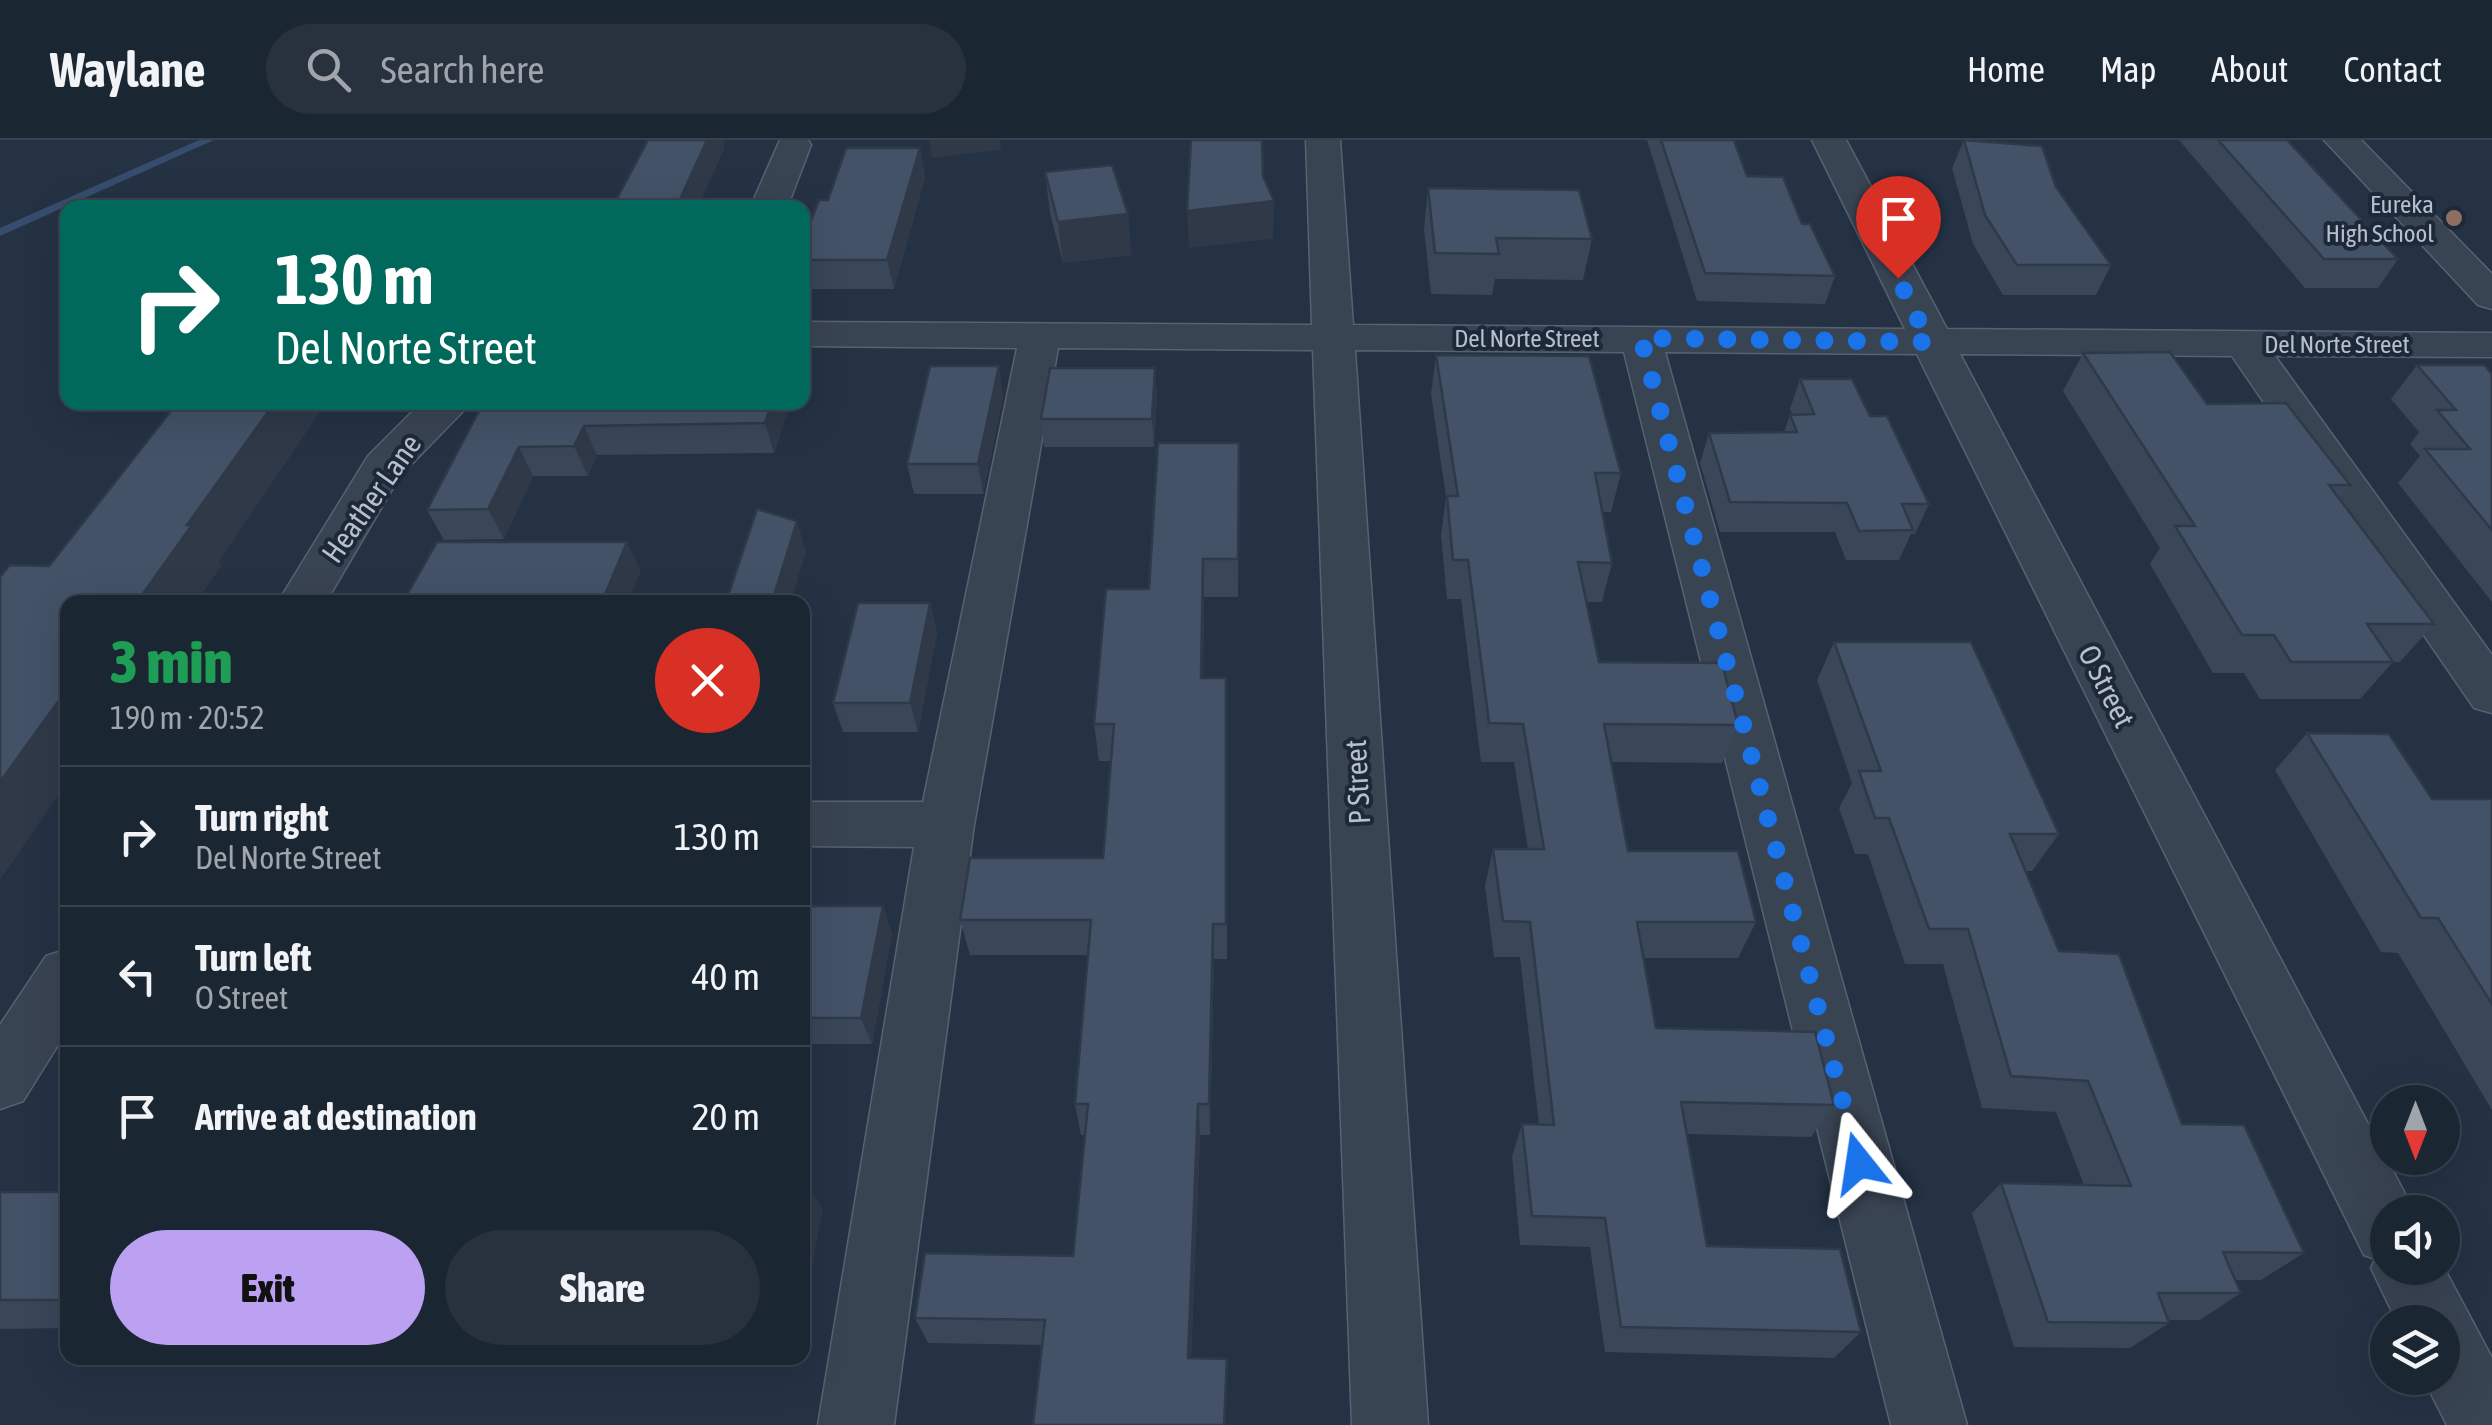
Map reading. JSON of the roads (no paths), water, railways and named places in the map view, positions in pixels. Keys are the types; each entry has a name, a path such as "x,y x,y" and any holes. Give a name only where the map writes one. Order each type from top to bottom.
{"street":[{"name":"P Street","path":"1323,140 1390,1425"},
{"name":"O Street","path":"1830,140 1929,342 2370,1196"},
{"path":"2342,140 2492,297"},
{"path":"771,200 794,146"},
{"name":"Del Norte Street","path":"810,334 2492,345"},
{"path":"856,1425 946,825 1040,336"},
{"path":"1641,338 1929,1425"},
{"path":"2245,344 2492,694"},
{"name":"Heather Lane","path":"306,595 384,470 410,435 441,410"},
{"path":"810,824 946,825"},
{"path":"0,1080 60,987"},
{"path":"2460,1372 2488,1425"}],"waterway":[{"path":"72,200 208,140"},
{"path":"0,232 60,205"}],"place":[{"name":"Eureka High School","path":"2454,218"}]}
